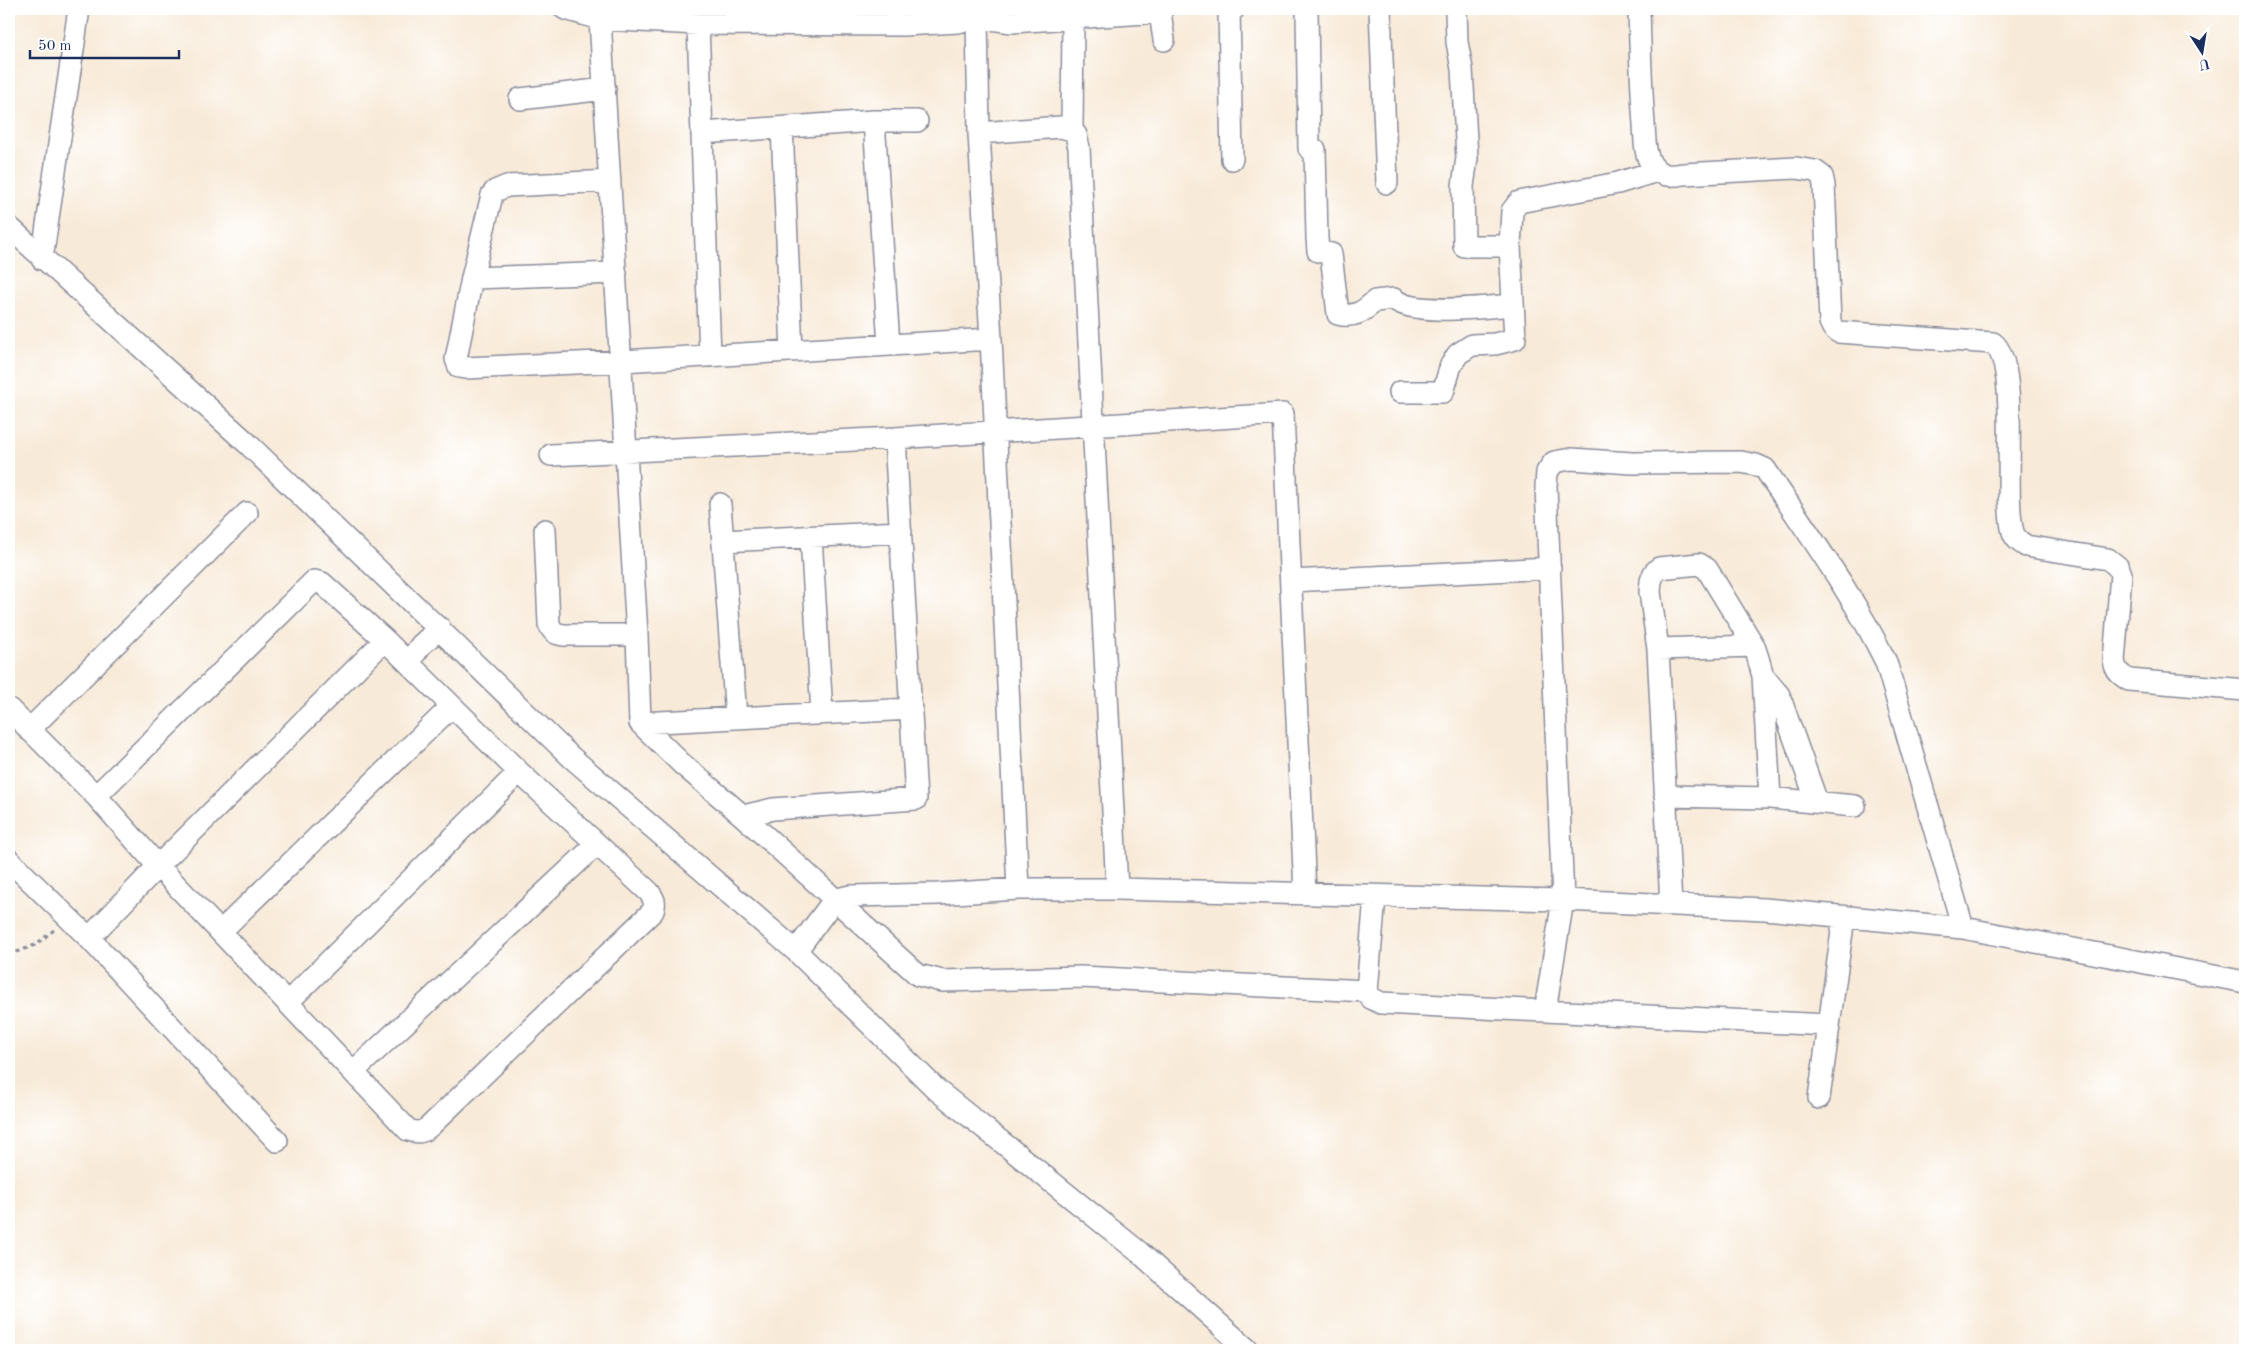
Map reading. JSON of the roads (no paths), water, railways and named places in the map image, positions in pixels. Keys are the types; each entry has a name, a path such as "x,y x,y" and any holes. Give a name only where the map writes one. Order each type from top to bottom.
{"street":[{"path":"42,259 79,9"},
{"path":"1232,159 1229,9 1234,9"},
{"path":"1307,9 1309,148 1315,150 1318,250 1331,254 1338,314 1348,316 1363,312 1375,301 1394,299 1401,305 1456,310 1513,305"},
{"path":"1380,9 1387,183"},
{"path":"1456,9 1462,69 1466,158 1462,186 1464,246 1510,246"},
{"path":"1638,9 1641,96 1646,153 1650,163 1657,171 1668,177 1682,174 1796,168 1815,171 1822,176 1824,185 1830,322 1833,328 1838,332 1993,343 2000,348 2003,357 2007,391 2010,466 2009,503 2013,533 2018,541 2026,546 2108,559 2118,567 2121,574 2114,661 2116,669 2121,675 2129,680 2245,690"},
{"path":"1164,40 1160,12 1083,14 1012,22 979,13 958,22 903,25 698,24 582,12 605,89 622,361 640,723 682,764 743,816 918,975 942,981 1081,977 1368,991"},
{"path":"979,13 979,133 996,431 1018,889"},
{"path":"1072,130 1083,14"},
{"path":"698,24 710,356"},
{"path":"520,99 605,89"},
{"path":"702,133 917,121"},
{"path":"874,122 889,345"},
{"path":"782,128 792,351"},
{"path":"979,133 1061,128 1072,130 1076,135 1079,148 1117,889"},
{"path":"1400,392 1444,392 1451,365 1458,354 1472,345 1495,344 1515,339 1510,246 1512,212 1519,202 1618,184 1657,171"},
{"path":"610,182 506,186 495,191 492,196 472,278 456,359 459,367 622,361 991,339"},
{"path":"9,227 42,259 248,443 432,635 796,951 938,1091 1139,1252 1248,1350"},
{"path":"472,278 616,273"},
{"path":"551,455 895,438 1283,414 1306,893"},
{"path":"743,816 773,809 916,799 895,438"},
{"path":"1545,1011 1563,900 1547,472 1554,462 1571,459 1639,463 1741,462 1765,469 1844,589 1877,643 1886,662 1963,928"},
{"path":"720,504 736,717"},
{"path":"29,730 247,513"},
{"path":"545,530 549,624 552,630 556,634 564,635 637,635"},
{"path":"723,541 901,532"},
{"path":"811,537 822,713"},
{"path":"1670,905 1658,649 1650,592 1651,581 1654,573 1659,568 1699,564 1707,569 1754,646 1762,676 1770,798"},
{"path":"1291,581 1550,568"},
{"path":"9,709 96,796 158,866 408,1130 417,1133 424,1132 653,911 654,899 649,892 520,772 409,662 322,583 314,581 96,796"},
{"path":"409,662 432,635"},
{"path":"89,938 158,866 385,640"},
{"path":"1658,649 1754,646"},
{"path":"1762,676 1779,695 1817,802"},
{"path":"221,931 452,706"},
{"path":"640,723 912,709"},
{"path":"288,1002 520,772"},
{"path":"1665,796 1770,798 1855,806"},
{"path":"354,1071 597,844"},
{"path":"9,860 89,938 277,1141"},
{"path":"796,951 834,900 850,896 938,894 1018,889 1306,893 1375,897 1563,900 1765,909 1963,928 2245,982"},
{"path":"1375,897 1368,991 1371,998 1381,1003 1829,1025"},
{"path":"1819,1098 1844,917"}]}
